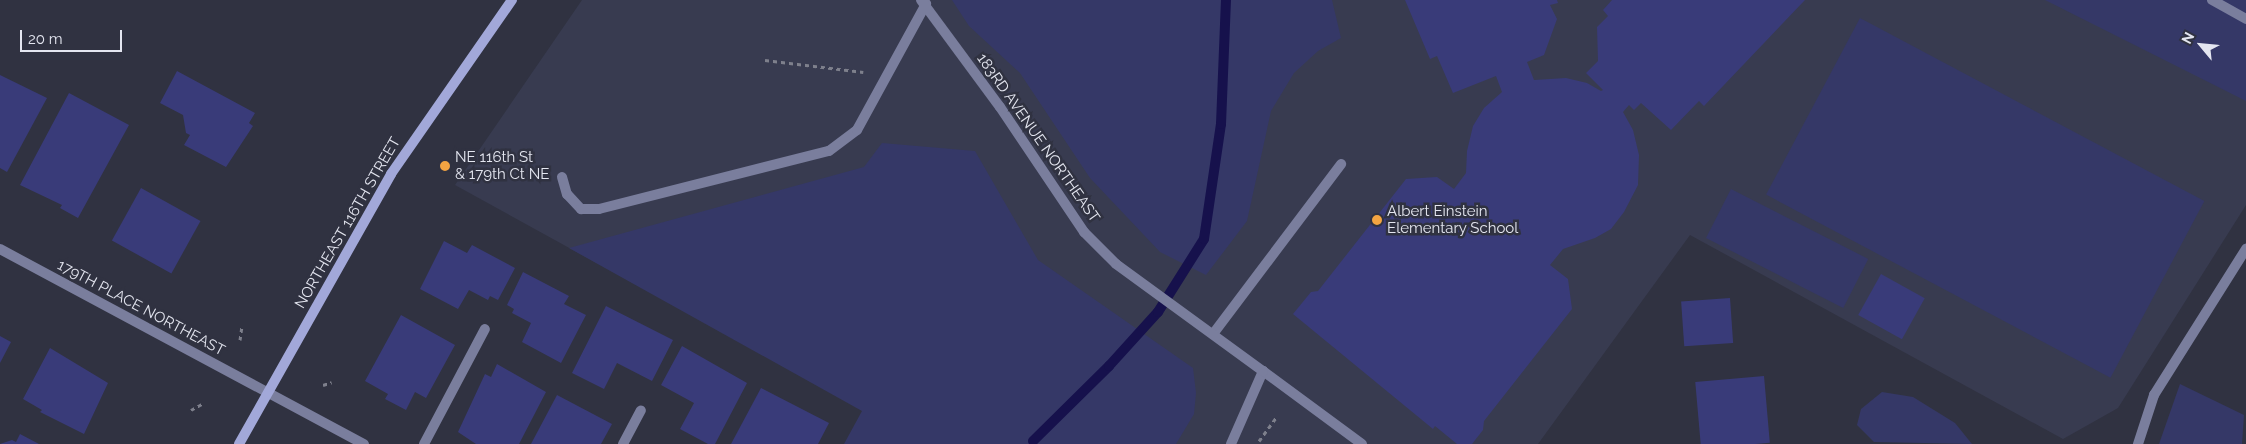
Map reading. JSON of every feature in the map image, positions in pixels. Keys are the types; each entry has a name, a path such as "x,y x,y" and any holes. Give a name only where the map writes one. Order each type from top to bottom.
{"street":[{"name":"NORTHEAST 116TH STREET","path":"239,444 391,174 512,0"},
{"path":"2212,0 2246,19"},
{"path":"562,177 567,194 581,209 599,209 829,152 857,130 923,2"},
{"name":"183RD AVENUE NORTHEAST","path":"923,2 1084,232 1116,264 1362,444"},
{"path":"1213,334 1341,164"},
{"name":"179TH PLACE NORTHEAST","path":"0,249 364,444"},
{"path":"2138,444 2154,395 2246,249"},
{"path":"424,444 485,329"},
{"path":"1230,444 1263,371"},
{"path":"623,444 641,410"}],"path":[{"path":"765,60 864,72"},
{"path":"240,340 242,326"},
{"path":"323,385 332,382"},
{"path":"191,410 202,404"},
{"path":"1258,444 1276,418"}],"shaded area":[{"name":"Albert Einstein Elementary School","path":"582,0 2246,0 2246,205 2118,408 2063,439 1690,235 1538,444 925,444 455,185"},
{"path":"952,0 1332,0 1341,38 1318,51 1294,73 1271,111 1247,221 1206,275 1160,252 1090,178 1020,73 969,26"},
{"path":"2045,0 2246,0 2246,101"},
{"path":"1860,18 2204,201 2110,378 1766,195"},
{"path":"882,143 975,151 1038,260 1193,368 1196,393 1194,414 1176,444 844,444 862,411 569,248 864,167"},
{"path":"1731,189 1868,259 1843,308 1706,238"},
{"path":"2180,384 2244,415 2242,444 2159,444"},
{"path":"1882,392 1913,397 1955,423 1972,444 1874,442 1857,425 1861,409"}],"building":[{"name":"Albert Einstein Elementary School","path":"1405,0 1557,0 1558,3 1550,5 1557,19 1544,55 1527,62 1534,80 1566,78 1587,83 1601,91 1603,90 1586,73 1598,61 1597,27 1608,16 1603,10 1612,0 1805,0 1704,106 1699,101 1671,130 1641,103 1634,110 1629,105 1623,112 1633,130 1639,155 1638,185 1624,212 1611,229 1595,238 1563,249 1550,265 1568,279 1572,309 1484,421 1483,430 1472,444 1457,444 1435,426 1433,429 1293,314 1311,292 1318,291 1406,179 1437,177 1454,189 1466,173 1467,151 1473,126 1484,108 1502,92 1496,76 1453,93 1437,56 1430,59"},
{"path":"177,71 255,113 249,123 253,126 226,167 184,145 190,135 186,133 183,115 160,103"},
{"path":"0,75 47,98 7,172 0,168"},
{"path":"69,93 129,125 78,218 60,208 62,205 20,185"},
{"path":"141,188 200,221 171,273 112,240"},
{"path":"444,241 467,253 472,245 515,268 498,300 490,296 488,300 469,290 458,309 420,289"},
{"path":"523,272 569,296 564,304 586,315 561,363 522,342 531,323 512,313 514,309 507,305"},
{"path":"1881,274 1925,298 1902,339 1858,315"},
{"path":"1730,298 1733,343 1684,346 1681,301"},
{"path":"606,306 673,340 652,381 617,363 604,389 572,373"},
{"path":"401,315 455,345 426,398 415,392 406,410 385,399 388,394 365,381"},
{"path":"0,336 11,342 0,363"},
{"path":"682,346 747,383 715,444 708,444 680,429 694,403 661,385"},
{"path":"50,348 108,383 84,434 40,412 42,410 23,399"},
{"path":"497,364 546,392 519,444 476,444 458,432 485,374 491,377"},
{"path":"1764,376 1770,443 1701,444 1695,382"},
{"path":"761,388 829,423 818,444 731,444"},
{"path":"557,395 612,424 601,444 531,444"},
{"path":"20,434 39,444 0,444 12,440 16,442"}],"waterway":[{"path":"1033,441 1109,366 1158,312 1204,239 1221,124 1226,0"}],"place":[{"name":"NE 116th St & 179th Ct NE","path":"445,166"},
{"name":"Albert Einstein Elementary School","path":"1377,220"}]}
